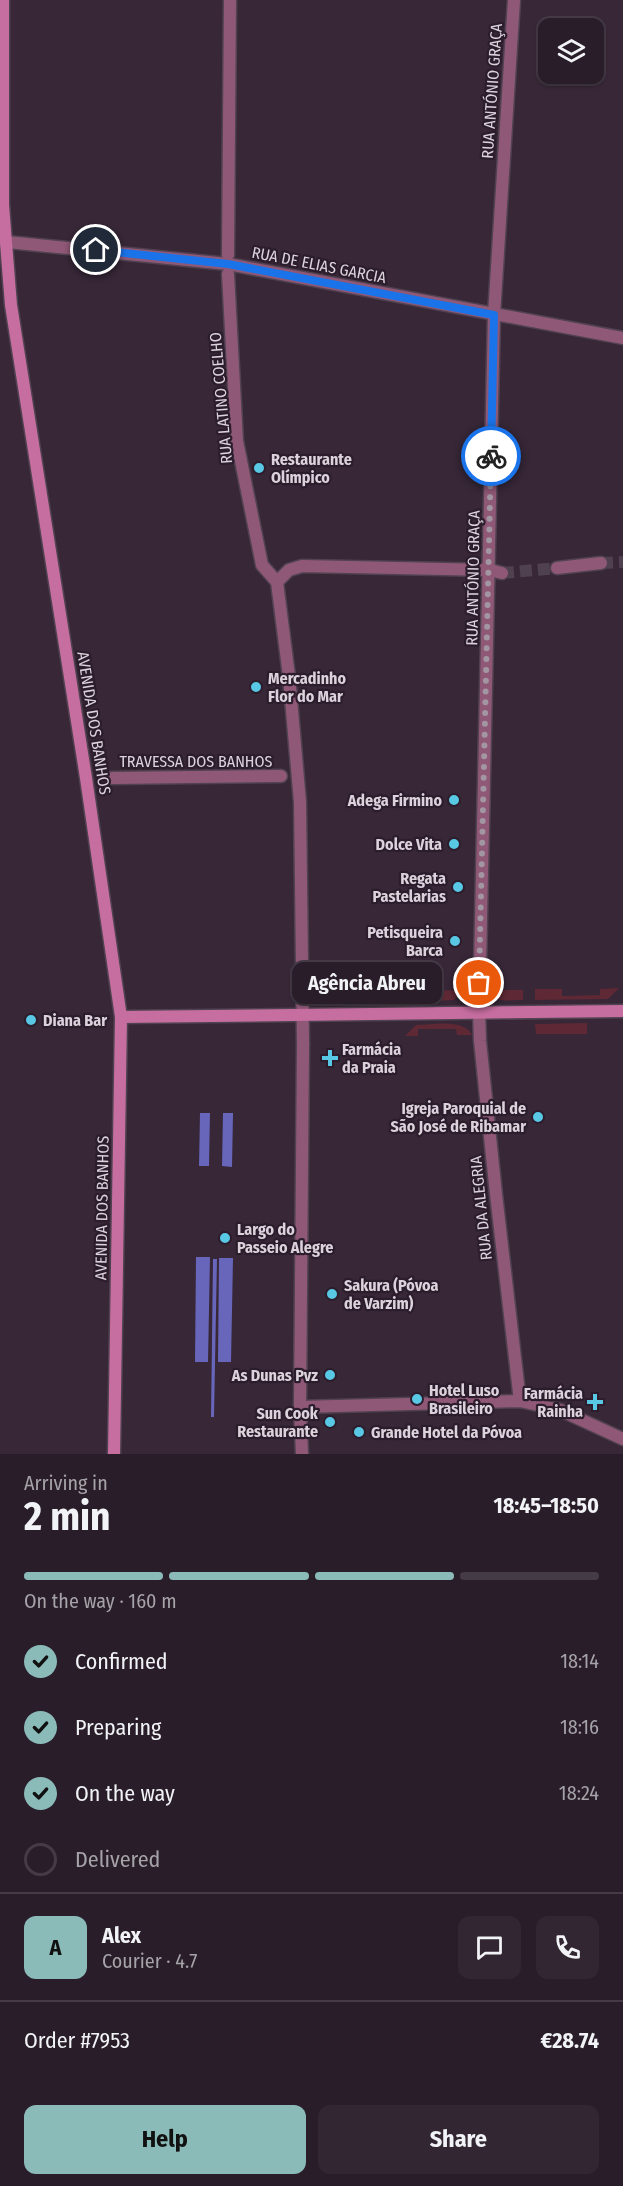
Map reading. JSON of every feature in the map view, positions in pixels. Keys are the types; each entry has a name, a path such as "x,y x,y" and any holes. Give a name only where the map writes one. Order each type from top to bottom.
{"main road":[{"name":"AVENIDA DOS BANHOS","path":"3,0 3,204 11,305 90,801 121,1017 114,1454"},
{"path":"121,1017 623,1011"}],"street":[{"path":"228,255 230,0"},
{"name":"RUA ANTÓNIO GRAÇA","path":"479,1012 496,571 494,315 514,0"},
{"name":"RUA DE ELIAS GARCIA","path":"7,242 228,264 623,338"},
{"name":"RUA LATINO COELHO","path":"228,274 237,441 262,566 277,582"},
{"path":"557,568 601,563"},
{"path":"302,1454 300,1407 303,1045 300,802 290,676 277,582 289,570 302,566 496,571"},
{"name":"TRAVESSA DOS BANHOS","path":"112,778 281,777"},
{"name":"RUA DA ALEGRIA","path":"479,1012 480,1041 520,1401"},
{"path":"300,1407 520,1401 560,1410 623,1439"}],"shaded area":[{"path":"619,988 608,999 535,1000 535,989 562,989 562,996 600,995 600,989"},
{"path":"463,990 454,1000 412,1002 412,991"},
{"path":"487,990 523,990 523,1000 499,999"},
{"path":"400,991 400,1002 341,1003 341,992"},
{"path":"587,1023 587,1034 536,1034 535,1024"},
{"path":"455,1024 462,1026 472,1035 457,1035 456,1029 418,1029 418,1036 405,1036 416,1025"},
{"path":"200,1113 210,1113 209,1166 199,1166"},
{"path":"223,1113 233,1113 232,1167 222,1166"},
{"path":"196,1257 210,1257 208,1362 195,1362"},
{"path":"219,1258 233,1258 231,1362 218,1362"},
{"path":"213,1259 217,1259 214,1417 211,1417"}],"tunnel":[{"path":"601,563 623,562"},
{"path":"502,573 557,568"}],"way so far":[{"path":"479,983 491,456"}],"place":[{"name":"Restaurante Olímpico","path":"259,468"},
{"name":"Mercadinho Flor do Mar","path":"256,687"},
{"name":"Adega Firmino","path":"454,800"},
{"name":"Dolce Vita","path":"454,844"},
{"name":"Regata Pastelarias","path":"458,887"},
{"name":"Petisqueira Barca","path":"455,941"},
{"name":"Agência Abreu","path":"479,983"},
{"name":"Diana Bar","path":"31,1020"},
{"name":"Farmácia da Praia","path":"330,1058"},
{"name":"Igreja Paroquial de São José de Ribamar","path":"538,1117"},
{"name":"Largo do Passeio Alegre","path":"225,1238"},
{"name":"Sakura (Póvoa de Varzim)","path":"332,1294"},
{"name":"As Dunas Pvz","path":"330,1375"},
{"name":"Hotel Luso Brasileiro","path":"417,1399"},
{"name":"Farmácia Rainha","path":"595,1402"},
{"name":"Sun Cook Restaurante","path":"330,1422"},
{"name":"Grande Hotel da Póvoa","path":"359,1432"}],"route":[{"path":"96,250 228,264 494,315 491,456"}]}
